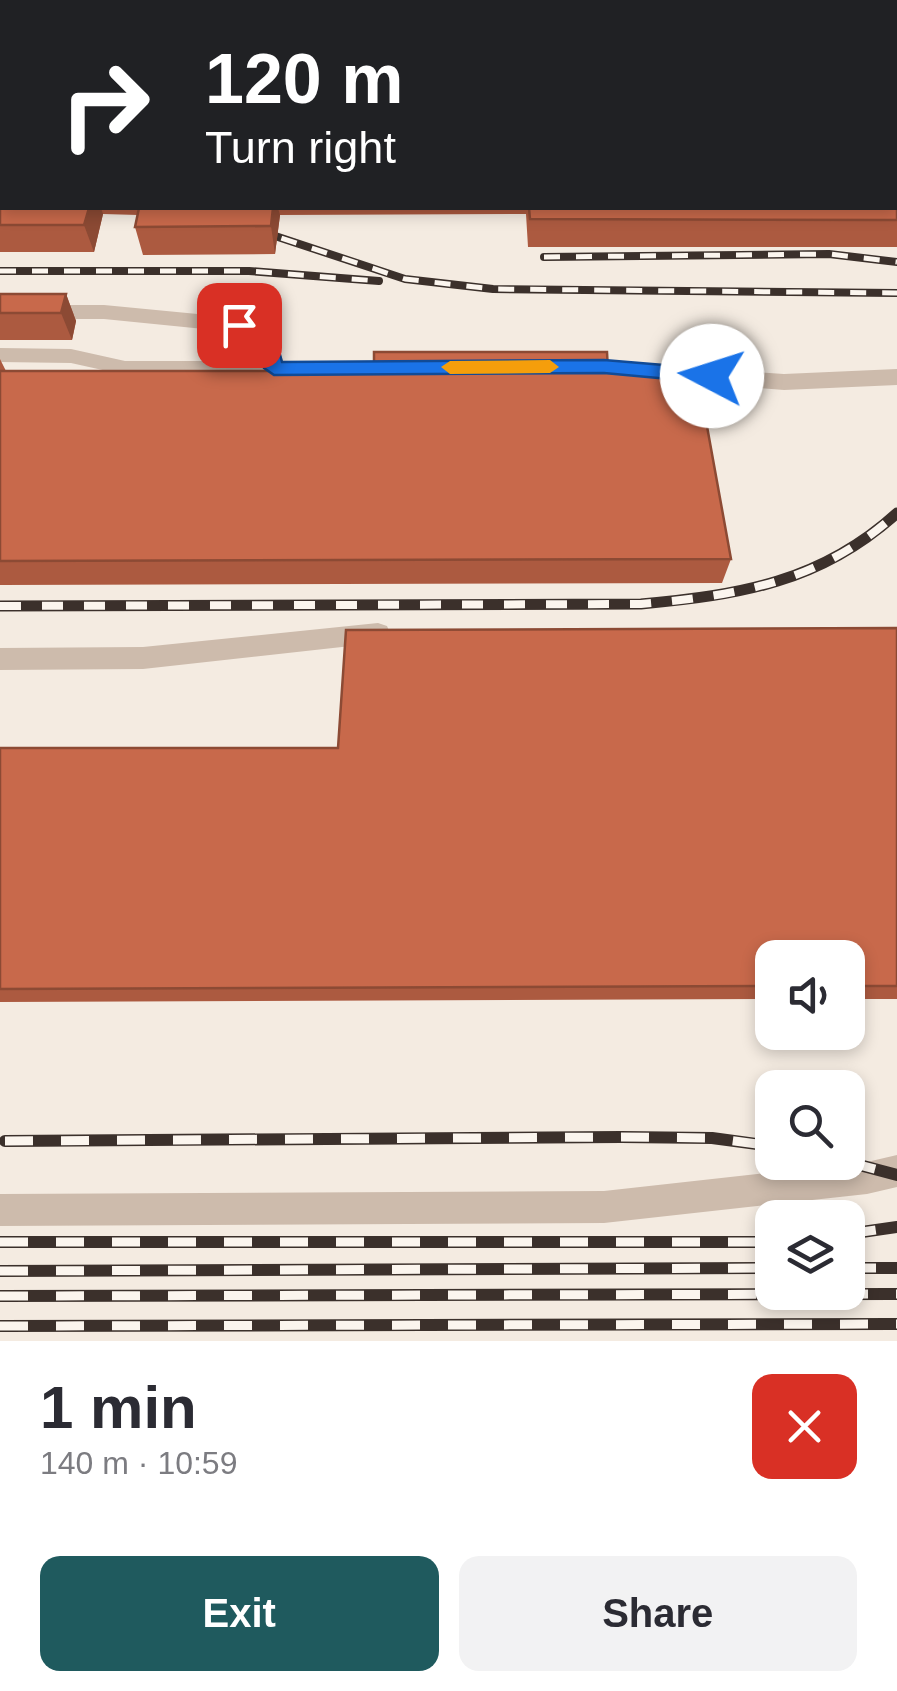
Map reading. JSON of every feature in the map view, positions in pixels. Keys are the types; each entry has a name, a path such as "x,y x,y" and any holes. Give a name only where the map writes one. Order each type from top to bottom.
{"lane":[{"path":"695,0 875,0"},
{"path":"0,312 104,312 239,325 269,345 274,368"},
{"path":"0,356 71,356 125,368 429,367"},
{"path":"565,366 784,382 897,377"},
{"path":"0,658 143,658 370,632 409,635"},
{"path":"0,1210 604,1207 867,1178 897,1171"}],"building":[{"path":"0,210 88,210 84,225 0,225"},
{"path":"139,210 273,210 271,226 135,227"},
{"path":"529,210 897,210 897,220 530,219"},
{"path":"0,294 66,294 61,313 0,313"},
{"path":"374,352 607,352 608,371 697,371 731,559 0,561 0,371 374,371"},
{"path":"897,628 897,986 865,986 865,940 755,940 755,986 0,989 0,748 338,748 346,630"}],"railway":[{"path":"251,228 405,279 493,289 897,293"},
{"path":"544,257 829,254 897,262"},
{"path":"0,271 249,271 379,281"},
{"path":"0,606 641,604 712,596 809,570 839,555 897,513"},
{"path":"5,1141 621,1137 712,1138 755,1144"},
{"path":"865,1167 897,1175"},
{"path":"865,1232 897,1227"},
{"path":"0,1242 755,1242"},
{"path":"0,1271 755,1268"},
{"path":"865,1268 897,1268"},
{"path":"0,1296 897,1294"},
{"path":"0,1326 897,1324"}],"slow traffic":[{"path":"450,367 550,367"}],"route":[{"path":"239,325 269,345 274,368 604,366 712,376"}]}
